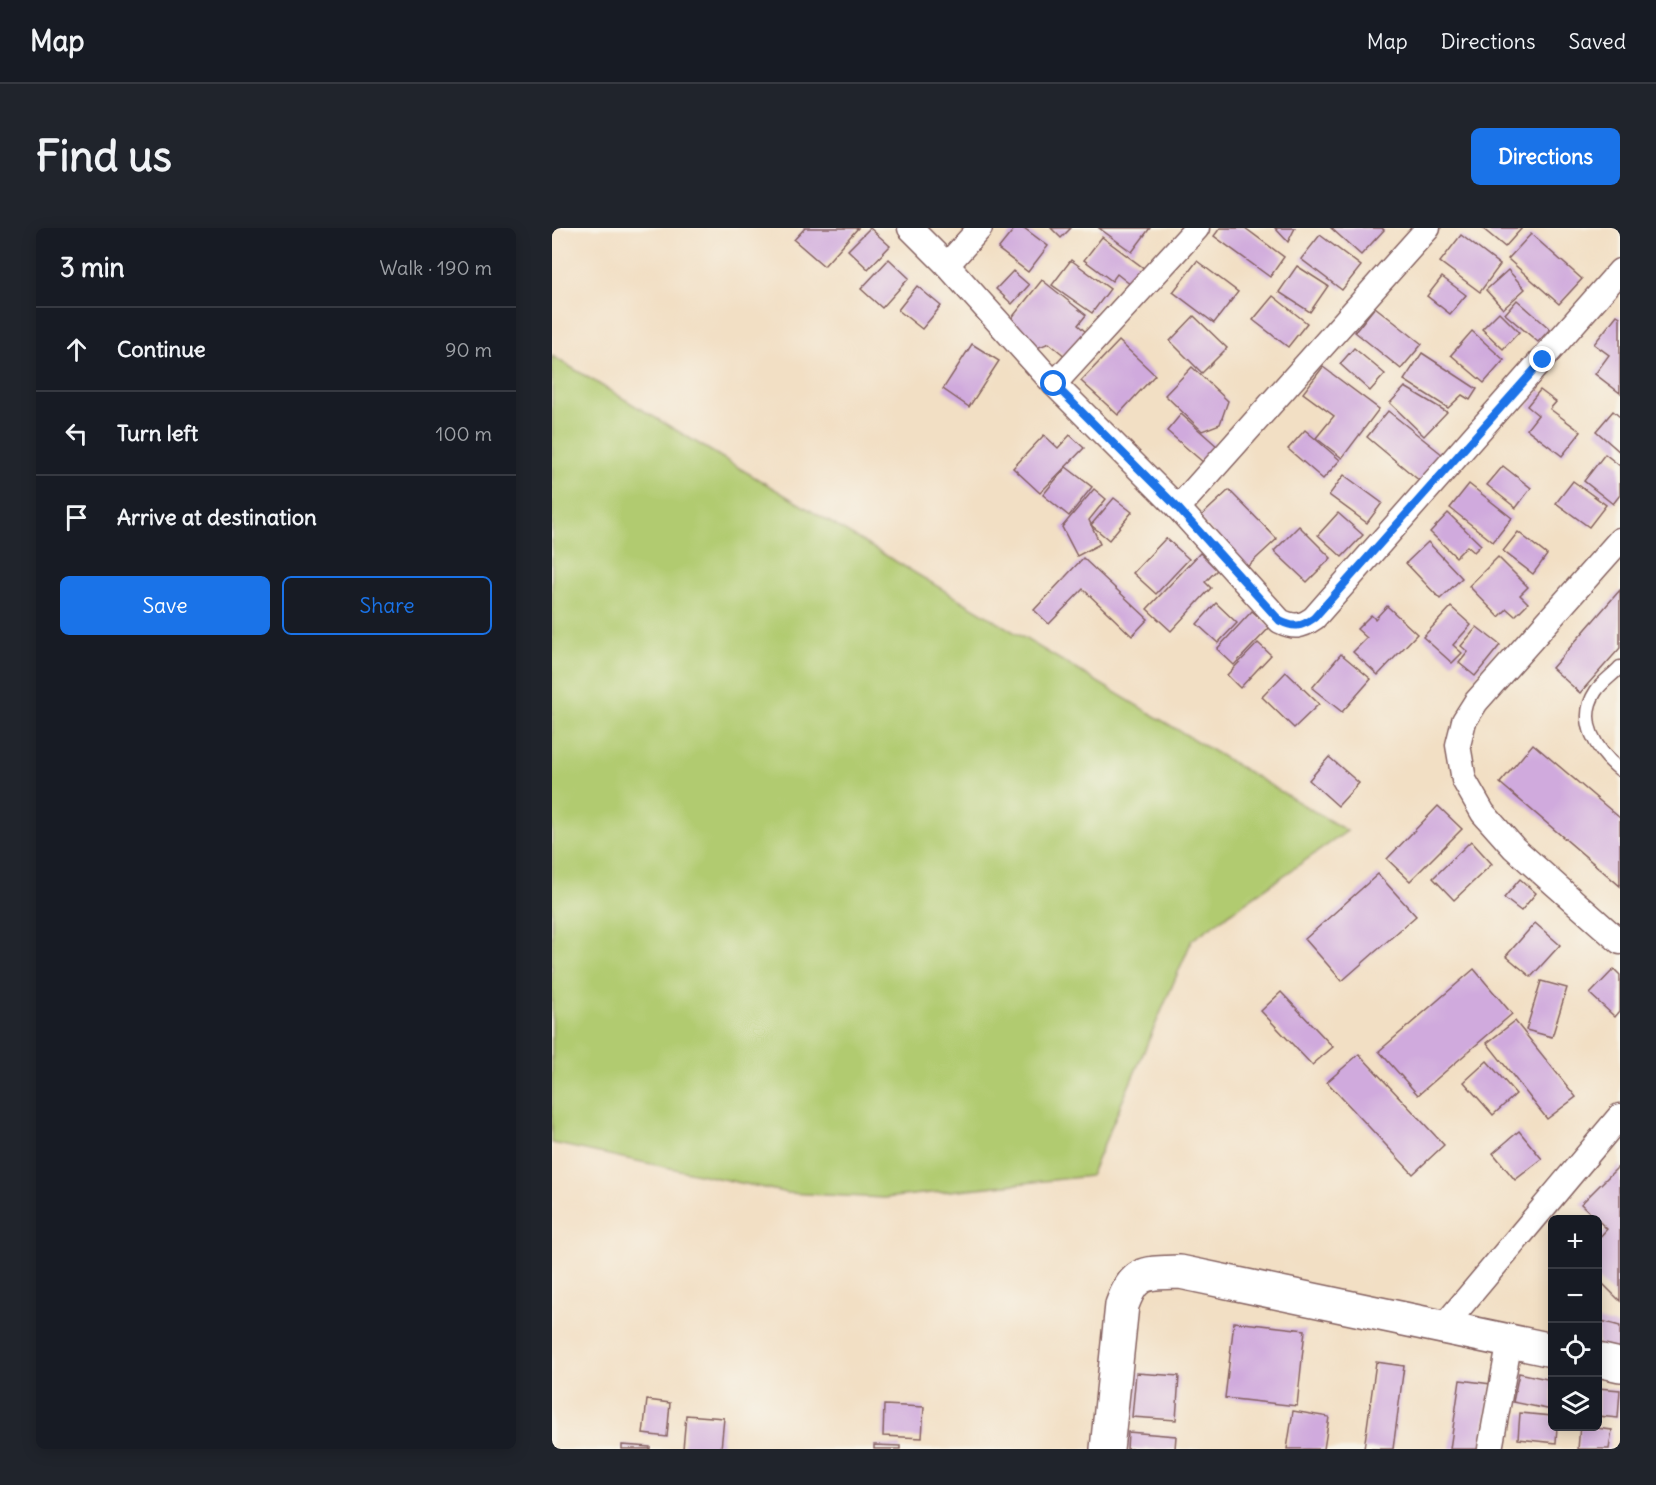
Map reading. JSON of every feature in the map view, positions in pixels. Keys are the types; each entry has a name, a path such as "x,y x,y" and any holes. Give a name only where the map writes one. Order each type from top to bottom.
{"street":[{"path":"910,228 947,265 1054,384 1178,508 1280,621 1292,627 1304,625 1314,618 1620,271"},
{"path":"947,265 980,228"},
{"path":"1054,384 1197,228"},
{"path":"1178,508 1415,233"},
{"path":"1620,540 1476,702 1464,721 1458,745 1464,780 1483,813 1514,848 1620,942"},
{"path":"1444,1326 1620,1116"},
{"path":"1107,1449 1122,1305 1129,1287 1138,1278 1153,1273 1180,1272 1548,1349"},
{"path":"1490,1449 1510,1340"},
{"path":"1602,1361 1620,1365"}],"lane":[{"path":"1620,667 1596,692 1588,714 1591,735 1604,757 1620,770"}],"green space":[{"path":"552,356 1347,831 1192,940 1090,1176 884,1198 788,1193 552,1143"}],"building":[{"path":"805,228 858,228 824,266 794,240"},
{"path":"870,228 890,246 868,269 848,250"},
{"path":"1015,228 1024,228 1048,246 1028,272 998,249"},
{"path":"1051,228 1071,228 1061,238"},
{"path":"1099,228 1150,228 1132,252"},
{"path":"1220,228 1245,228 1284,257 1270,277 1214,236"},
{"path":"1275,228 1295,228 1288,242"},
{"path":"1331,228 1382,228 1384,230 1361,255"},
{"path":"1482,228 1522,228 1505,247"},
{"path":"1531,234 1582,279 1559,304 1508,259"},
{"path":"1320,235 1361,266 1342,290 1301,259"},
{"path":"1461,235 1500,265 1480,292 1440,262"},
{"path":"1102,237 1149,272 1136,289 1117,274 1112,281 1084,260"},
{"path":"889,259 909,278 882,308 861,289"},
{"path":"1071,260 1110,289 1092,313 1052,285"},
{"path":"1197,261 1238,292 1214,323 1173,292"},
{"path":"1297,266 1328,286 1310,312 1279,292"},
{"path":"1508,270 1525,289 1503,309 1486,290"},
{"path":"1013,271 1029,285 1012,304 996,289"},
{"path":"1442,277 1466,295 1450,314 1427,296"},
{"path":"1042,280 1086,315 1078,325 1086,332 1066,357 1049,343 1037,348 1007,324"},
{"path":"917,286 941,306 922,329 898,310"},
{"path":"1273,296 1307,323 1288,347 1253,320"},
{"path":"1517,300 1550,329 1538,342 1505,314"},
{"path":"1375,307 1422,344 1401,369 1355,332"},
{"path":"1499,312 1519,332 1503,349 1482,329"},
{"path":"1617,315 1620,317 1620,393 1595,374 1609,355 1594,344"},
{"path":"1194,316 1227,348 1202,373 1170,341"},
{"path":"1472,331 1504,360 1484,383 1451,355"},
{"path":"1119,341 1155,375 1118,415 1081,381"},
{"path":"972,344 999,361 969,407 943,389"},
{"path":"1354,348 1385,374 1370,391 1340,364"},
{"path":"1422,353 1477,389 1470,400 1462,395 1448,408 1404,380"},
{"path":"1192,367 1228,401 1220,424 1202,431 1165,395"},
{"path":"1323,367 1379,409 1342,458 1316,438 1334,416 1303,393"},
{"path":"1405,387 1447,412 1424,436 1390,403"},
{"path":"1540,390 1556,402 1550,409 1581,432 1562,456 1527,429 1538,415 1527,406"},
{"path":"1388,411 1443,455 1421,482 1367,437"},
{"path":"1613,411 1620,417 1620,452 1596,431"},
{"path":"1181,414 1218,447 1204,463 1167,431"},
{"path":"1305,430 1340,460 1323,479 1288,449"},
{"path":"1044,435 1058,448 1070,435 1084,448 1040,493 1013,468"},
{"path":"1605,454 1620,466 1620,495 1613,504 1584,481"},
{"path":"1503,466 1531,488 1516,508 1487,485"},
{"path":"1066,467 1092,487 1069,516 1043,495"},
{"path":"1344,475 1382,503 1367,523 1329,495"},
{"path":"1573,481 1606,505 1589,527 1556,503"},
{"path":"1469,484 1512,518 1493,542 1450,508"},
{"path":"1094,489 1106,499 1089,520 1100,544 1077,556 1062,527"},
{"path":"1229,490 1277,539 1247,567 1199,518"},
{"path":"1114,498 1132,512 1109,540 1091,525"},
{"path":"1338,513 1363,535 1342,557 1318,535"},
{"path":"1448,513 1481,545 1474,552 1467,546 1456,557 1430,532"},
{"path":"1299,526 1331,558 1307,582 1274,551"},
{"path":"1518,532 1547,555 1533,574 1503,551"},
{"path":"1166,538 1189,559 1156,594 1133,573"},
{"path":"1428,542 1462,578 1440,599 1406,563"},
{"path":"1200,553 1217,570 1205,582 1211,588 1171,631 1147,609"},
{"path":"1498,557 1528,587 1520,595 1528,603 1515,616 1507,609 1499,617 1469,586"},
{"path":"1083,558 1148,619 1132,636 1083,589 1049,624 1034,610"},
{"path":"1620,590 1620,648 1580,693 1552,668"},
{"path":"1216,603 1237,623 1218,643 1197,624"},
{"path":"1387,606 1417,634 1378,675 1353,652 1367,638 1357,629 1371,615 1375,619"},
{"path":"1451,607 1471,625 1453,645 1462,653 1452,663 1423,637"},
{"path":"1252,611 1270,627 1234,665 1217,649"},
{"path":"1477,627 1500,645 1475,676 1459,663 1468,652 1461,646"},
{"path":"1258,643 1271,655 1240,688 1227,675"},
{"path":"1341,654 1371,679 1342,712 1312,688"},
{"path":"1286,672 1319,704 1294,728 1262,697"},
{"path":"1533,744 1620,818 1620,886 1500,783"},
{"path":"1329,757 1359,783 1338,806 1309,780"},
{"path":"1438,806 1462,829 1410,881 1387,859"},
{"path":"1471,841 1492,864 1454,900 1433,878"},
{"path":"1378,874 1416,916 1342,981 1305,939"},
{"path":"1520,879 1536,893 1521,911 1504,898"},
{"path":"1535,923 1560,945 1531,977 1506,956"},
{"path":"1474,969 1512,1014 1418,1095 1379,1051"},
{"path":"1614,969 1620,975 1620,1011 1615,1017 1590,994"},
{"path":"1541,981 1567,988 1552,1037 1526,1030"},
{"path":"1281,992 1333,1047 1312,1065 1261,1011"},
{"path":"1515,1021 1576,1097 1547,1119 1487,1043"},
{"path":"1359,1054 1444,1145 1413,1174 1327,1082"},
{"path":"1487,1061 1516,1094 1493,1115 1464,1082"},
{"path":"1519,1131 1542,1159 1515,1180 1493,1153"},
{"path":"1620,1165 1620,1301 1602,1283 1602,1235 1607,1229 1602,1224 1602,1215 1592,1215 1581,1204"},
{"path":"1602,1321 1620,1326 1620,1353 1602,1349"},
{"path":"1234,1322 1305,1330 1297,1406 1225,1398"},
{"path":"1376,1362 1404,1366 1393,1449 1364,1449"},
{"path":"1136,1373 1179,1376 1176,1420 1132,1417"},
{"path":"1519,1373 1548,1379 1548,1409 1513,1402"},
{"path":"1460,1380 1491,1384 1481,1449 1450,1449"},
{"path":"1602,1388 1620,1390 1618,1418 1602,1416"},
{"path":"647,1400 670,1403 667,1437 643,1434"},
{"path":"884,1405 924,1407 922,1438 883,1436"},
{"path":"1293,1411 1329,1417 1324,1449 1287,1449"},
{"path":"1520,1413 1548,1416 1548,1431 1557,1431 1556,1443 1518,1439"},
{"path":"686,1415 724,1418 721,1449 683,1449"},
{"path":"1612,1430 1609,1449 1578,1449 1580,1431"},
{"path":"1128,1432 1176,1436 1175,1449 1127,1449"},
{"path":"622,1445 650,1447 650,1449 622,1449"},
{"path":"874,1445 900,1446 900,1449 874,1449"}],"route":[{"path":"1054,384 1178,508 1280,621 1292,627 1304,625 1314,618 1543,360"}]}
